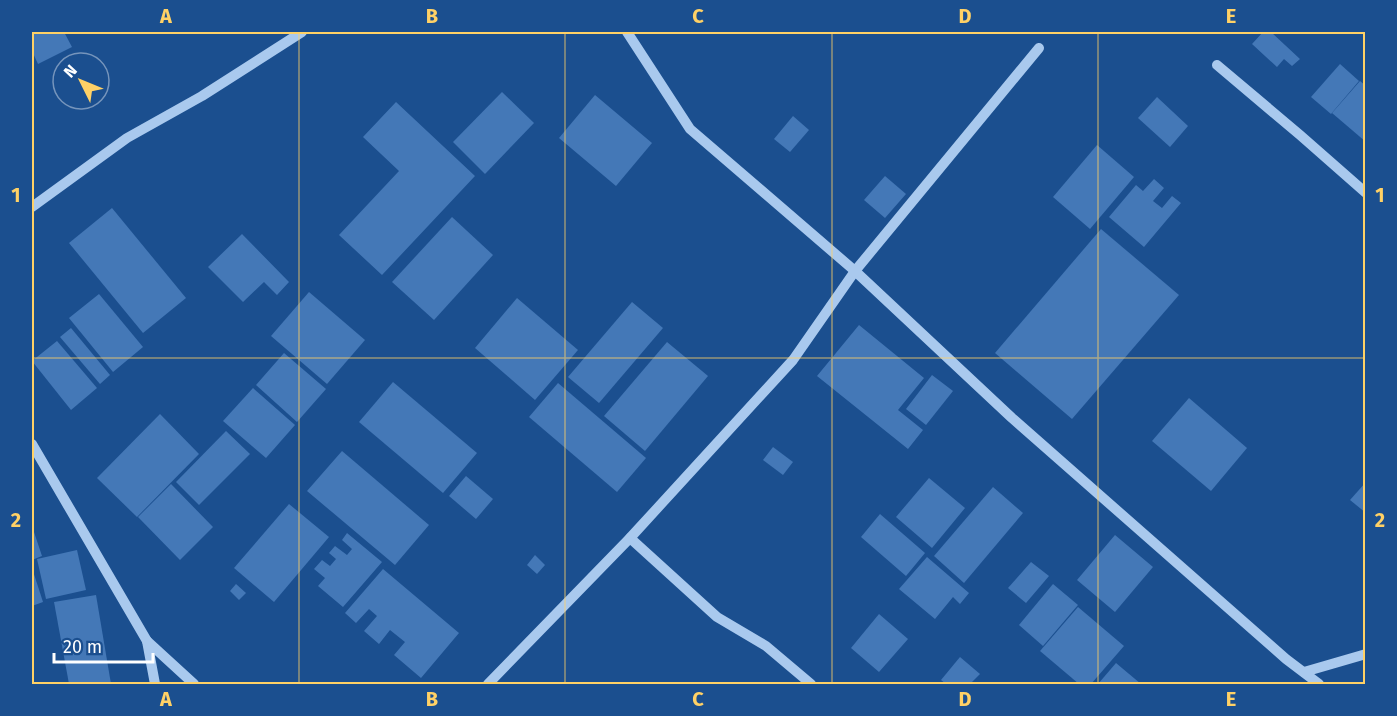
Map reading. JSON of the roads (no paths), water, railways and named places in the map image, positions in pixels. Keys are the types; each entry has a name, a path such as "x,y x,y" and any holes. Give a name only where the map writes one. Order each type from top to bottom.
{"street":[{"path":"32,207 127,138 202,96 302,32"},
{"path":"627,32 690,129 855,271 1021,426 1319,684"},
{"path":"488,684 630,538 793,360 855,271 1039,48"},
{"path":"1217,65 1365,193"},
{"path":"32,444 147,641 194,684"},
{"path":"630,538 717,617 766,646 811,684"},
{"path":"147,641 155,684"},
{"path":"1304,672 1365,654"}]}
